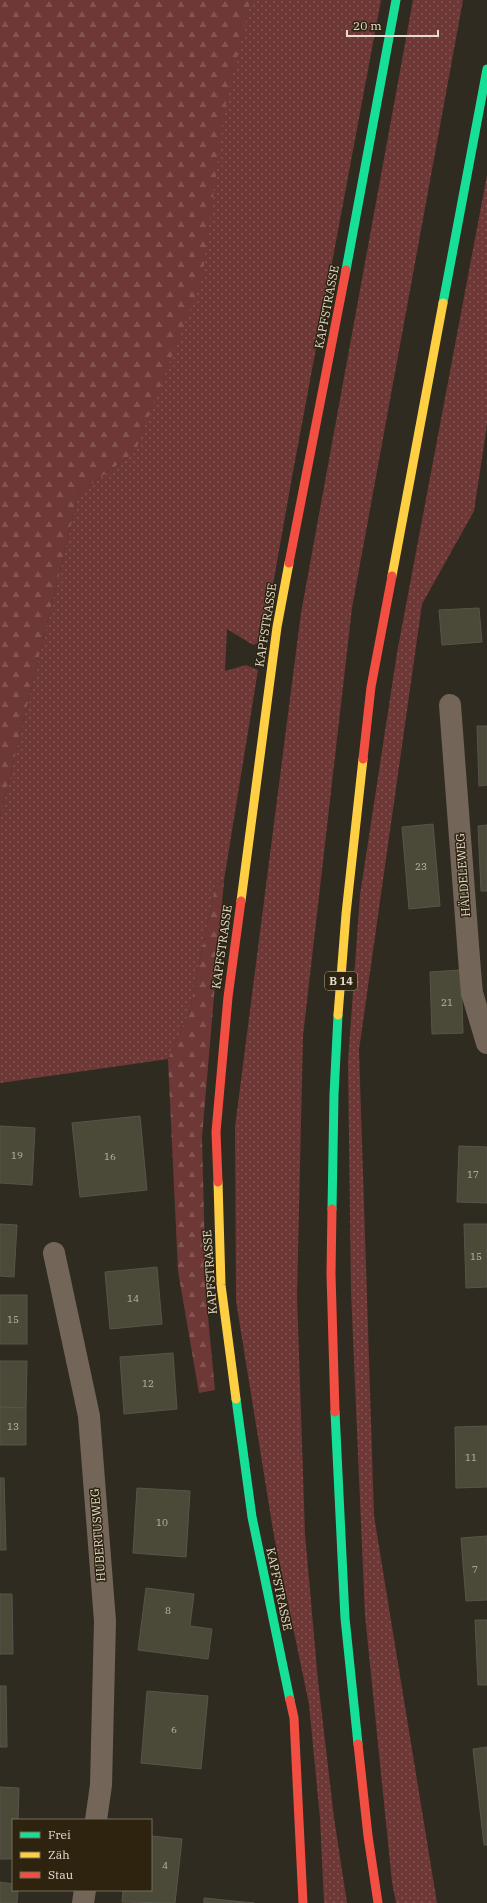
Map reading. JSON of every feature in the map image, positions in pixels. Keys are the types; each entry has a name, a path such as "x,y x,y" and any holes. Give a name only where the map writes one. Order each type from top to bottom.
{"street":[{"name":"KAPFSTRASSE","path":"303,1903 294,1718 252,1517 221,1285 216,1132 228,997 277,627 340,303 396,0"},
{"name":"B 14","path":"378,1903 368,1836 345,1618 334,1399 331,1274 334,1095 339,1004 346,914 371,687 487,69"},
{"name":"HÄLDELEWEG","path":"450,705 472,992 487,1043"},
{"name":"HUBERTUSWEG","path":"54,1253 89,1416 105,1620 101,1785 96,1819"},
{"path":"83,1903 85,1891"}],"green space":[{"path":"0,0 251,0 225,107 202,279 135,452 79,493 0,817"},
{"path":"251,0 381,0 263,641 253,645 227,629 225,671 246,665 258,670 224,880 216,883 189,1013 168,1059 0,1083 0,817 79,493 135,452"},
{"path":"413,0 463,0 352,608 303,1036 297,1296 305,1534 318,1681 334,1818 347,1903 324,1903 320,1818 309,1704 274,1536 236,1301 235,1127 301,613"},
{"path":"487,175 487,425 474,511 422,604 359,1050 374,1516 437,1903 396,1903 392,1882 365,1615 351,1291 348,1062 360,895 397,653"},
{"path":"224,880 202,1137 206,1296 215,1390 199,1393 178,1271 168,1059 189,1013 216,883"}],"building":[{"path":"479,608 482,642 442,645 439,610"},
{"path":"477,726 487,726 487,785 479,786"},
{"path":"433,824 440,906 409,909 402,827"},
{"path":"487,825 487,891 481,891 478,826"},
{"path":"461,970 463,1033 432,1034 430,972"},
{"path":"140,1116 147,1190 80,1197 72,1123"},
{"path":"0,1126 35,1128 32,1185 0,1183"},
{"path":"459,1146 487,1147 487,1203 457,1202"},
{"path":"0,1224 17,1225 14,1277 0,1276"},
{"path":"464,1224 487,1224 487,1287 466,1288"},
{"path":"157,1267 162,1324 110,1329 105,1272"},
{"path":"0,1295 27,1295 27,1344 0,1344"},
{"path":"173,1353 177,1409 124,1414 120,1357"},
{"path":"0,1361 27,1361 26,1408 0,1407"},
{"path":"0,1407 26,1408 26,1445 0,1445"},
{"path":"487,1426 487,1487 456,1488 455,1427"},
{"path":"0,1478 4,1478 6,1550 0,1550"},
{"path":"137,1488 190,1491 186,1557 133,1553"},
{"path":"487,1536 487,1600 466,1601 461,1538"},
{"path":"146,1588 194,1594 190,1626 212,1629 208,1659 138,1650"},
{"path":"0,1594 12,1594 13,1654 0,1654"},
{"path":"475,1620 487,1620 487,1685 478,1685"},
{"path":"0,1686 6,1686 7,1747 0,1747"},
{"path":"147,1691 208,1696 201,1769 141,1763"},
{"path":"487,1747 487,1845 484,1845 473,1749"},
{"path":"0,1787 19,1788 18,1819 12,1819 12,1859 0,1859"},
{"path":"152,1836 182,1839 175,1903 122,1902 123,1891 152,1891"},
{"path":"0,1882 12,1884 12,1891 18,1891 17,1903 0,1903"},
{"path":"204,1898 254,1903 204,1903"}],"traffic: fast":[{"path":"346,270 396,0"},
{"path":"443,303 487,69"},
{"path":"332,1209 334,1095 338,1015"},
{"path":"236,1399 252,1517 290,1700"},
{"path":"335,1412 345,1618 358,1744"}],"traffic: slow":[{"path":"392,576 443,303"},
{"path":"241,901 277,627 289,563"},
{"path":"338,1015 346,914 363,759"},
{"path":"218,1182 221,1285 236,1399"}],"traffic: jam":[{"path":"289,563 346,270"},
{"path":"363,759 371,687 392,576"},
{"path":"218,1182 216,1132 228,997 241,901"},
{"path":"332,1209 331,1274 335,1412"},
{"path":"290,1700 294,1718 303,1903"},
{"path":"358,1744 368,1836 378,1903"}]}
